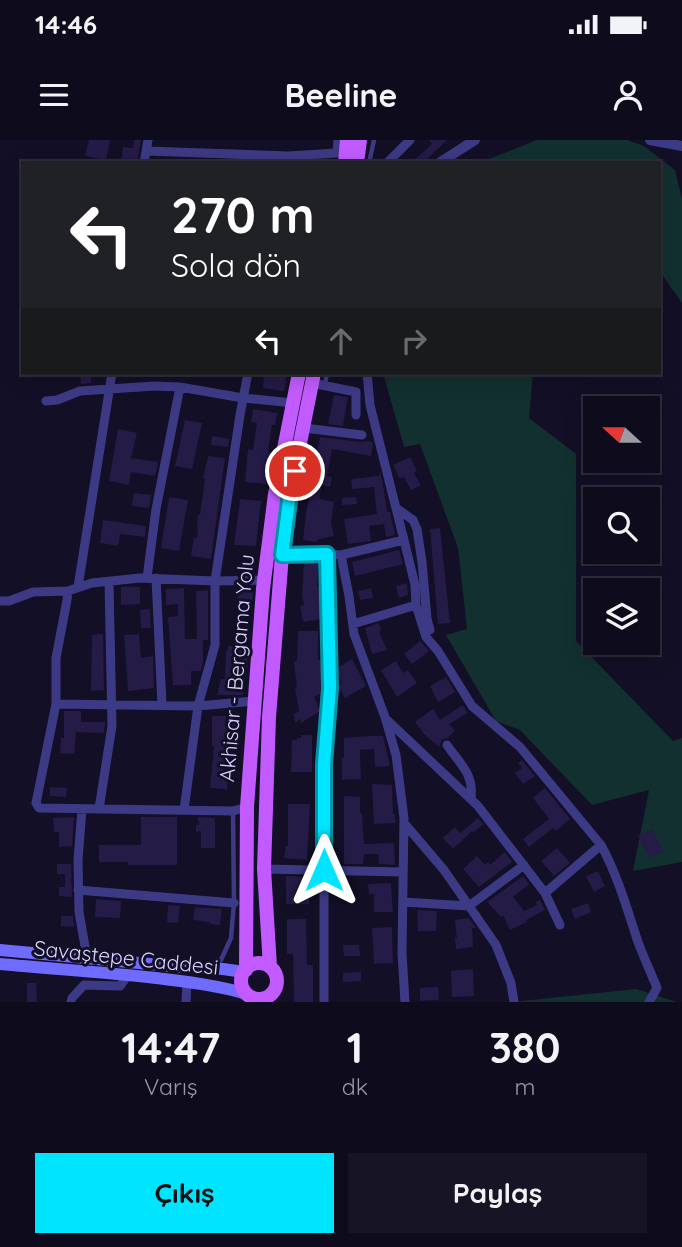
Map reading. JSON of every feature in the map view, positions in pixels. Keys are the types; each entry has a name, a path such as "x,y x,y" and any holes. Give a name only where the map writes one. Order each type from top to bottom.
{"main road":[{"path":"345,161 347,140"},
{"path":"357,161 360,140"},
{"name":"Akhisar - Bergama Yolu","path":"299,375 275,494 240,809 245,971 242,984 247,998 273,998 277,982 270,967 264,869 269,717 282,555 290,493 317,380"},
{"name":"Savaştepe Caddesi","path":"0,950 245,971"},
{"name":"Savaştepe Caddesi","path":"0,964 187,982 226,988 247,998"},
{"path":"245,971 255,964 270,967"}],"street":[{"path":"144,161 148,140"},
{"path":"146,151 288,159 337,153 338,140"},
{"path":"389,161 410,140"},
{"path":"442,161 475,140"},
{"path":"650,140 682,146"},
{"path":"78,587 112,375"},
{"path":"184,810 198,706 215,645 215,581 248,375"},
{"path":"367,375 370,405 415,585 416,605 426,637 438,651 472,706 520,747 601,845 620,886 657,988 649,1002"},
{"path":"317,380 356,393 356,415"},
{"path":"46,401 57,400 80,391 153,386 180,387 293,403"},
{"path":"162,705 152,578 156,509 180,387"},
{"path":"304,428 362,435"},
{"path":"396,508 413,520 417,529 424,571 427,619 438,651"},
{"path":"282,555 341,555 404,540"},
{"path":"324,1002 324,764 330,688 327,554"},
{"path":"341,555 354,634 386,719 396,755 404,823 402,953 405,1002"},
{"path":"0,601 44,591 68,591 109,582 152,578 264,580"},
{"path":"99,809 112,726 109,582"},
{"path":"68,591 56,657 56,704 36,803 39,808 240,809"},
{"path":"353,624 416,605"},
{"path":"56,704 198,706 254,701"},
{"path":"386,719 471,798 545,893 560,925"},
{"path":"447,745 470,777 471,798"},
{"path":"82,809 78,890 79,912 88,958"},
{"path":"404,823 444,870 496,946 511,984 514,1002"},
{"path":"545,893 601,845"},
{"path":"403,902 469,905 524,865"},
{"path":"264,869 403,872"},
{"path":"78,890 234,903"},
{"path":"71,1002 84,985 121,986 128,975"},
{"path":"186,1002 187,982"}],"lane":[{"path":"369,161 374,140"},
{"path":"211,969 221,960 231,938 240,809"}],"green space":[{"path":"537,140 627,140 644,146 675,170 682,199 682,303 661,273 661,161 484,161"},
{"path":"384,375 533,375 529,418 576,454 576,641 583,648 583,655 590,655 673,741 682,738 682,862 633,871 649,790 592,805 520,730 496,721 446,635 467,629 458,548 420,444 404,447"},
{"path":"636,989 677,1002 512,1002"}],"building":[{"path":"89,140 110,140 106,160 85,156"},
{"path":"134,140 141,140 137,161 121,161 123,147 133,148"},
{"path":"429,140 447,140 425,161 413,161 432,144"},
{"path":"175,159 236,161 175,161"},
{"path":"80,375 91,375 91,383 81,384"},
{"path":"264,375 287,375 284,391 263,388"},
{"path":"334,395 348,397 343,426 328,424"},
{"path":"253,409 277,413 275,425 272,425 266,484 245,482 248,449 253,450 257,423 251,422"},
{"path":"185,420 202,423 192,469 175,466"},
{"path":"118,429 137,433 131,458 158,462 155,476 131,472 129,485 109,481"},
{"path":"212,436 229,439 228,447 211,445"},
{"path":"320,437 372,442 373,446 371,456 332,449 327,476 332,477 330,487 322,485 319,499 334,502 331,523 334,536 317,542 303,540"},
{"path":"208,456 225,458 211,559 191,556 194,538 197,538"},
{"path":"410,457 417,471 414,473 421,485 411,490 404,477 400,479 393,465"},
{"path":"380,471 387,512 390,512 395,535 386,537 384,524 369,526 371,541 348,544 344,519 377,514 374,487 352,489 351,479 379,476"},
{"path":"134,493 151,495 149,508 132,506"},
{"path":"169,497 188,500 179,551 161,548"},
{"path":"356,497 357,504 342,505 342,498"},
{"path":"240,499 261,501 256,546 234,545"},
{"path":"103,520 146,526 145,537 120,534 118,546 100,543"},
{"path":"440,528 450,623 438,624 430,529"},
{"path":"399,550 403,564 355,576 352,562"},
{"path":"320,561 317,587 320,587 321,619 303,622 300,606 304,605 304,562"},
{"path":"407,583 408,595 399,598 396,586"},
{"path":"121,587 140,587 140,604 121,605"},
{"path":"184,588 185,639 197,639 196,591 208,590 208,640 203,640 201,671 191,671 191,685 173,685 168,617 178,616 178,604 166,605 166,589"},
{"path":"371,588 373,598 360,600 358,591"},
{"path":"238,589 253,590 252,608 237,607"},
{"path":"150,609 151,628 141,628 140,610"},
{"path":"379,623 379,632 387,650 372,654 365,628"},
{"path":"298,631 318,631 318,660 322,659 320,694 314,697 320,711 301,723 301,719 295,723 294,714 299,711 294,662 297,661"},
{"path":"103,634 104,690 91,691 92,635"},
{"path":"139,634 141,658 153,656 154,688 128,691 124,635"},
{"path":"420,641 429,651 412,664 404,654"},
{"path":"228,646 248,646 243,695 217,695 221,679 225,679"},
{"path":"352,659 366,686 345,698 338,686 342,684 337,668"},
{"path":"396,661 403,673 408,670 417,683 397,697 381,670"},
{"path":"446,677 455,692 438,702 430,686"},
{"path":"463,705 467,713 449,724 455,730 442,740 439,747 415,722 433,709 440,720"},
{"path":"64,711 81,711 81,722 105,722 104,733 76,732 74,754 60,753 61,738 64,738"},
{"path":"212,716 238,716 237,746 230,746 227,789 210,788 214,746"},
{"path":"301,735 312,735 312,772 291,772 292,740 301,738"},
{"path":"383,736 390,766 375,767 374,749 360,750 361,779 342,780 344,738"},
{"path":"522,760 535,776 523,784 515,773 522,768 518,763"},
{"path":"372,784 392,785 395,823 374,824"},
{"path":"50,787 67,788 66,797 50,796"},
{"path":"545,788 570,819 556,831 553,828 529,847 523,839 549,819 533,798"},
{"path":"344,796 360,797 364,844 394,843 395,865 379,864 378,854 364,854 363,864 344,864"},
{"path":"288,804 310,804 307,860 284,858 288,846"},
{"path":"74,817 72,846 59,847 59,832 54,832 53,818"},
{"path":"141,817 177,817 177,865 99,862 99,845 141,845"},
{"path":"198,817 215,818 215,848 201,848 201,831 196,832"},
{"path":"478,818 483,824 453,849 443,838 455,827 460,833"},
{"path":"652,829 663,851 649,858 638,836"},
{"path":"557,848 570,863 554,876 541,861"},
{"path":"505,852 512,862 479,887 463,869 477,856 485,865 488,862 490,865"},
{"path":"57,864 71,864 72,897 59,896 59,887 65,887 65,874 57,874"},
{"path":"598,871 605,886 594,892 586,876"},
{"path":"286,876 309,877 309,904 286,904"},
{"path":"523,876 529,884 513,897 524,911 537,905 535,902 540,900 545,910 510,930 503,915 501,917 487,902"},
{"path":"391,883 393,912 374,912 374,894 369,894 368,884"},
{"path":"96,899 121,901 120,918 95,917"},
{"path":"588,903 591,912 575,919 571,909"},
{"path":"168,905 180,906 178,923 167,922"},
{"path":"195,907 222,909 220,925 193,920"},
{"path":"417,910 437,911 436,931 418,931"},
{"path":"61,916 73,916 74,927 61,926"},
{"path":"469,918 476,928 472,928 473,947 456,949 455,920"},
{"path":"287,919 306,919 307,965 313,965 313,1002 294,1002 293,954 287,954"},
{"path":"392,927 393,963 374,964 372,928"},
{"path":"343,945 359,945 360,956 344,956"},
{"path":"473,969 474,996 452,997 451,971"},
{"path":"361,972 361,981 343,982 343,973"},
{"path":"27,983 36,983 37,1002 27,1002"},
{"path":"438,987 439,1000 420,1001 420,988"}],"route":[{"path":"295,471 282,555 327,554 330,688 324,764 324,870"}]}
